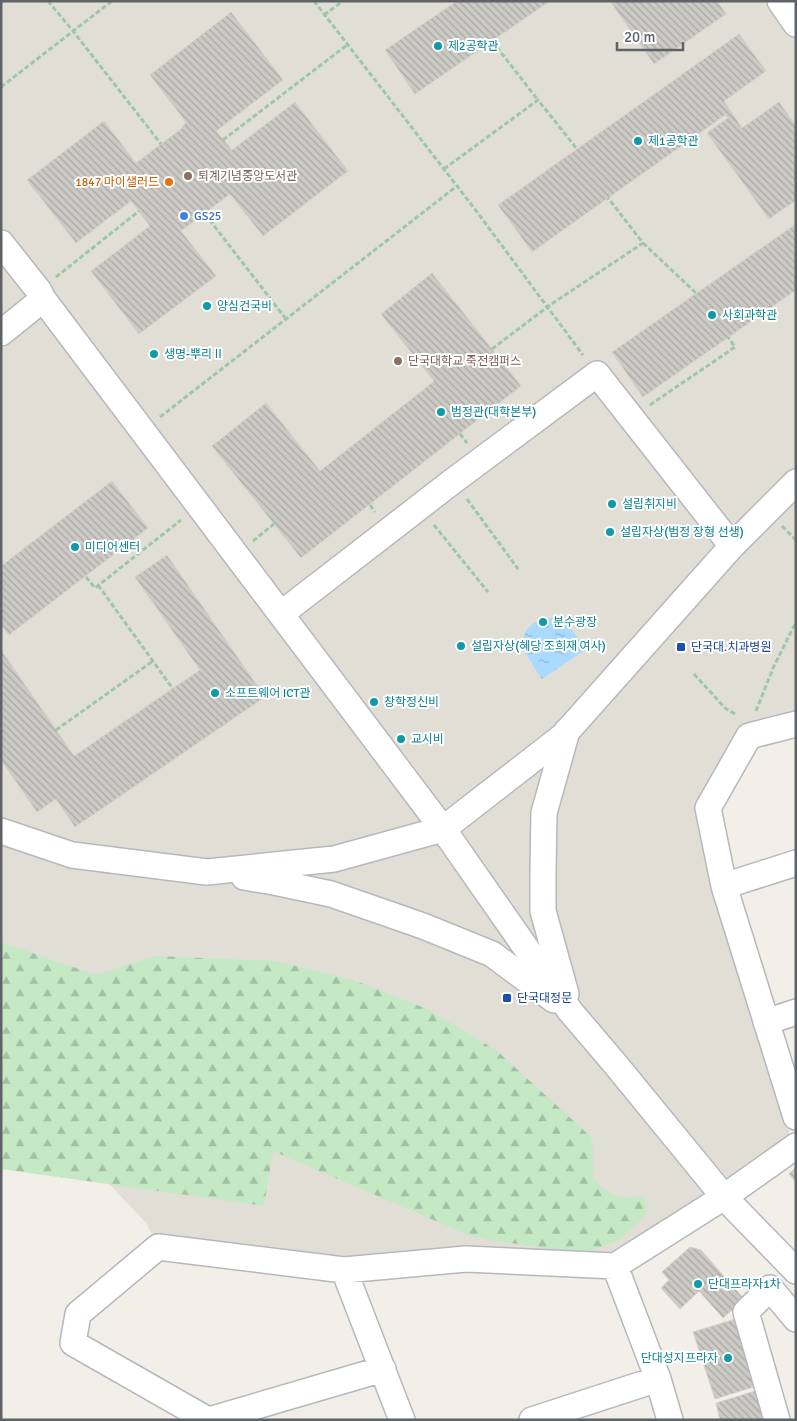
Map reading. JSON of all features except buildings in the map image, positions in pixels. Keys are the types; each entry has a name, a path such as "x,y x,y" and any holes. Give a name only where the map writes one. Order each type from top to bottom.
{"street":[{"path":"780,1 796,24"},
{"path":"1,243 443,829 570,1011 724,1197 796,1271"},
{"path":"1,333 41,295"},
{"path":"281,614 597,374 732,546"},
{"path":"207,872 334,859 443,829 567,731 732,546 796,482"},
{"path":"796,724 757,725 708,808 724,886 796,1118"},
{"path":"567,731 544,813 543,911 570,1011"},
{"path":"1,831 72,854 274,882 331,894 423,926 492,954 570,1011"},
{"path":"724,886 796,863"},
{"path":"766,1022 796,1012"},
{"path":"383,1369 208,1420 72,1343 78,1314 158,1247 344,1270 466,1259 615,1266 724,1197 796,1146"},
{"path":"615,1266 658,1379 670,1420"},
{"path":"344,1270 402,1420"},
{"path":"777,1420 746,1312 770,1288 796,1319"},
{"path":"532,1420 658,1379"}],"path":[{"path":"48,1 161,144"},
{"path":"1,87 112,1"},
{"path":"314,1 458,186 597,374"},
{"path":"324,14 343,1"},
{"path":"492,41 577,149"},
{"path":"224,140 347,45"},
{"path":"444,169 538,100"},
{"path":"142,430 458,186"},
{"path":"608,198 643,243 696,293"},
{"path":"41,295 139,211"},
{"path":"205,214 286,318"},
{"path":"492,349 548,307 643,243"},
{"path":"631,418 735,346 728,337"},
{"path":"454,481 518,570"},
{"path":"86,576 95,588 199,506"},
{"path":"420,507 488,592"},
{"path":"98,585 173,689"},
{"path":"694,674 725,708 757,725 756,707 796,622"},
{"path":"56,730 153,661"}],"shaded area":[{"name":"단국대학교 죽전캠퍼스","path":"1,1 796,1 796,720 746,734 702,807 758,1023 792,1142 615,1266 344,1270 158,1247 146,1223 54,1125 1,1090"}],"green space":[{"path":"1,942 96,975 156,956 277,961 359,982 427,1009 496,1050 590,1136 593,1151 593,1178 608,1192 617,1196 643,1197 646,1206 644,1217 621,1239 594,1250 556,1250 473,1237 273,1151 264,1206 1,1169"}],"water":[{"path":"543,618 558,620 569,626 585,650 542,679 527,654 524,639 526,631 532,624"}],"place":[{"name":"제2공학관","path":"438,46"},
{"name":"제1공학관","path":"638,141"},
{"name":"퇴계기념중앙도서관","path":"188,176"},
{"name":"1847 마이샐러드","path":"169,182"},
{"name":"GS25","path":"184,216"},
{"name":"양심건국비","path":"207,306"},
{"name":"사회과학관","path":"712,315"},
{"name":"생명-뿌리Ⅱ","path":"154,354"},
{"name":"단국대학교 죽전캠퍼스","path":"398,361"},
{"name":"범정관(대학본부)","path":"441,412"},
{"name":"설립취지비","path":"612,504"},
{"name":"설립자상(범정 장형 선생)","path":"610,532"},
{"name":"미디어센터","path":"75,547"},
{"name":"분수광장","path":"543,622"},
{"name":"설립자상(혜당 조희재 여사)","path":"461,646"},
{"name":"단국대.치과병원","path":"681,647"},
{"name":"소프트웨어 ICT관","path":"215,693"},
{"name":"창학정신비","path":"374,702"},
{"name":"교시비","path":"401,739"},
{"name":"단국대정문","path":"507,998"},
{"name":"단대프라자1차","path":"698,1284"},
{"name":"단대성지프라자","path":"728,1358"}]}
